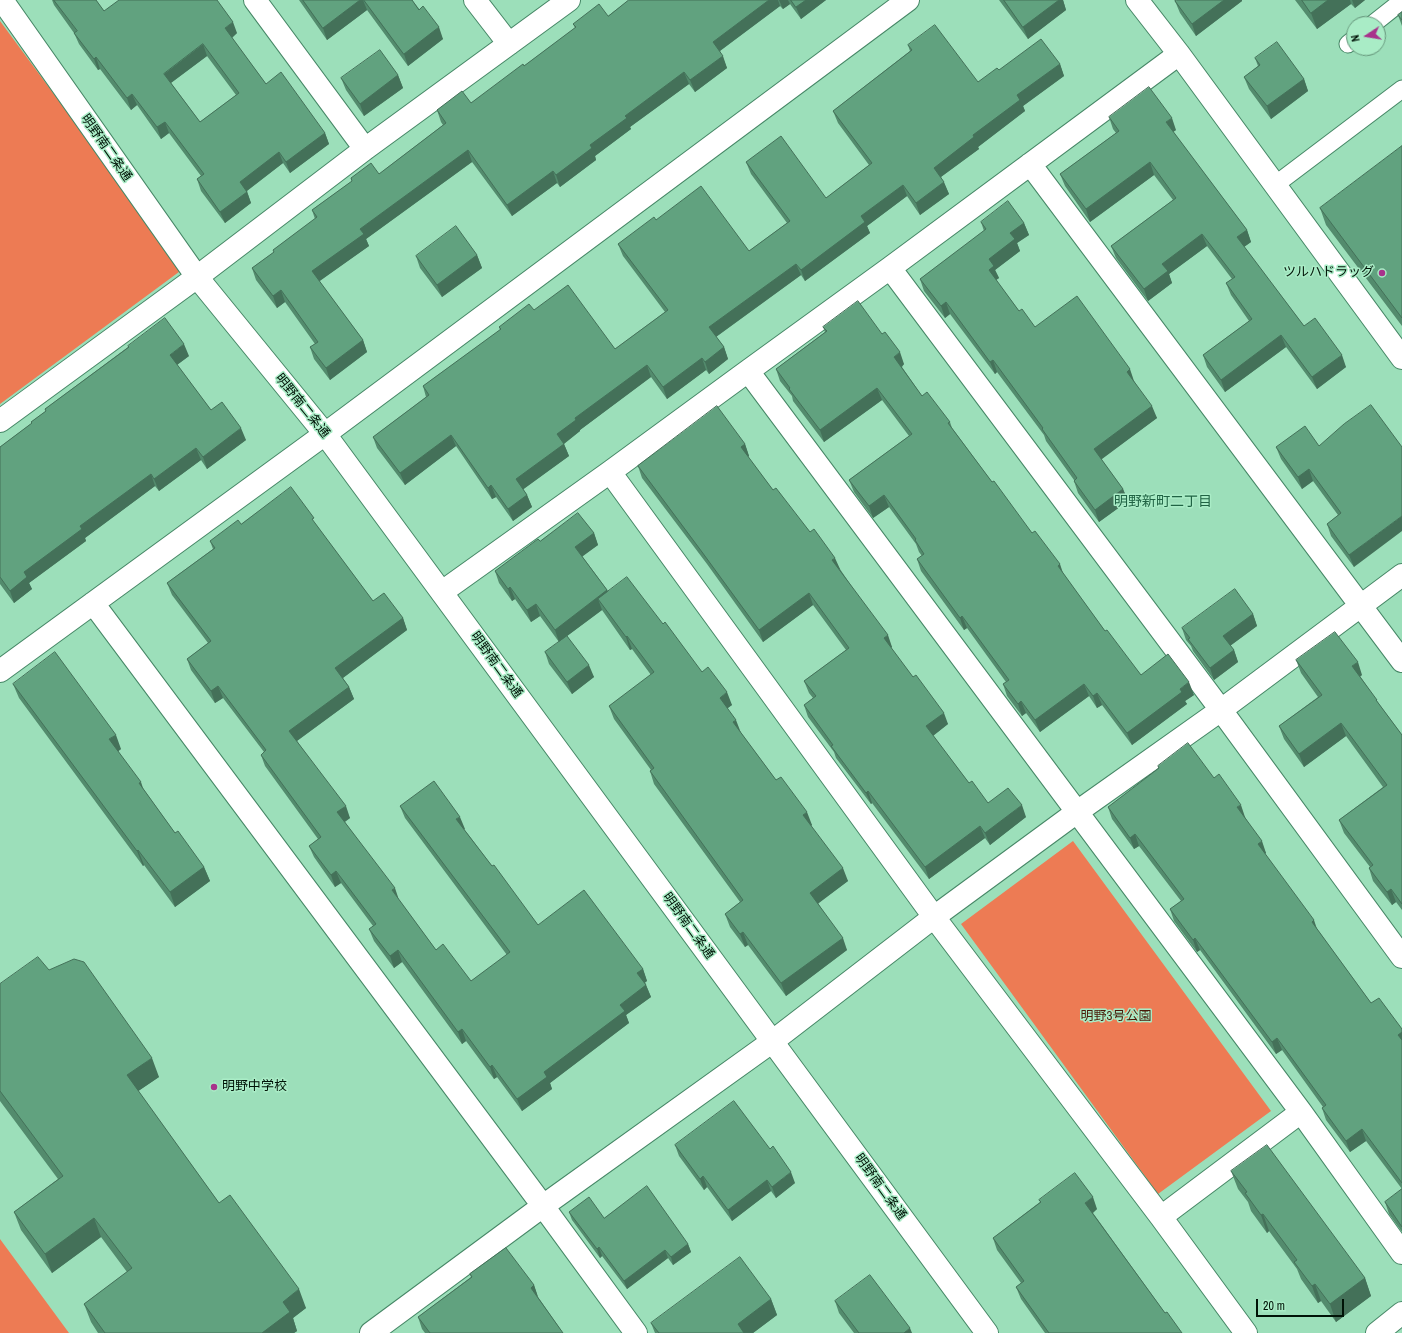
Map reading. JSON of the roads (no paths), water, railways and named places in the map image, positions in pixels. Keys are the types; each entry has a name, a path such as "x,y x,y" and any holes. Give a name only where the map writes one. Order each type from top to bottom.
{"street":[{"name":"明野南二条通","path":"2,0 197,277 325,434 987,1333"},
{"path":"255,0 365,149"},
{"path":"475,0 508,44"},
{"path":"0,421 197,277 365,149 569,0"},
{"path":"0,672 325,434 908,0"},
{"path":"1137,0 1179,54 1402,358"},
{"path":"442,592 610,472 890,268 1179,54"},
{"path":"1030,164 1402,661"},
{"path":"890,268 1221,710 1402,957"},
{"path":"748,371 1300,1112 1402,1253"},
{"path":"610,472 934,917 1161,1217 1246,1333"},
{"path":"385,1329 543,1206 772,1041 934,917 1077,812 1221,710 1402,575"},
{"path":"93,603 636,1333"},
{"path":"1161,1217 1300,1112"},
{"path":"1377,1333 1402,1313"}],"lane":[{"path":"1383,16 1402,1"},
{"path":"1275,185 1402,89"}],"place":[{"name":"ツルハドラッグ","path":"1382,273"},
{"name":"明野中学校","path":"214,1087"}],"district":[{"name":"明野新町二丁目","path":"1163,502"}],"park label":[{"name":"明野3号公園","path":"1116,1017"}]}
